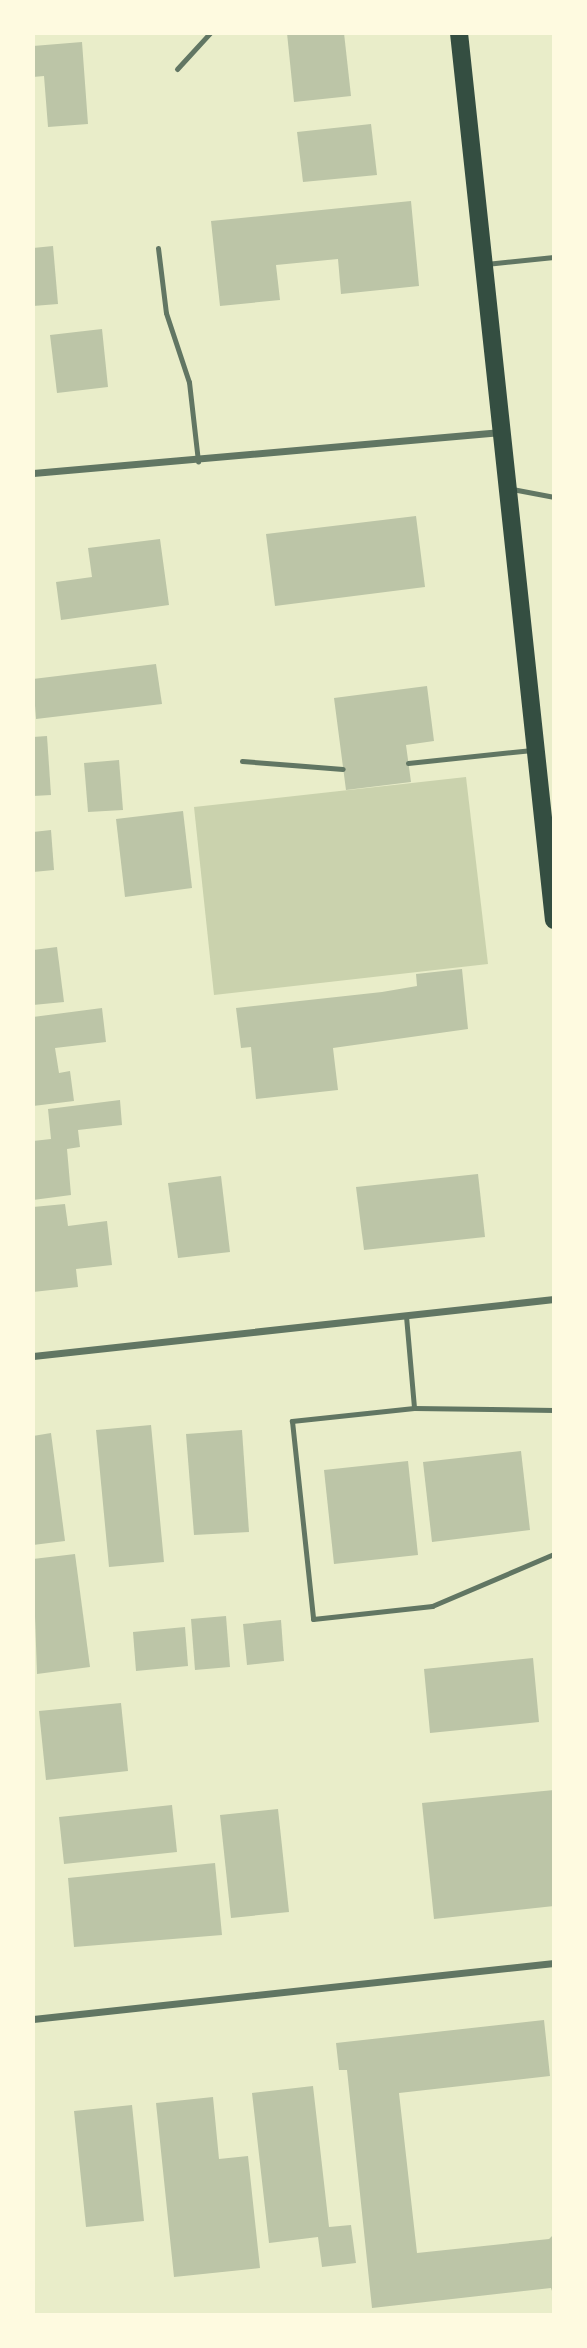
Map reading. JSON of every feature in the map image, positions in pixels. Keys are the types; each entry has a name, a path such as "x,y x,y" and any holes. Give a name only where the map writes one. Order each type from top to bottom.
{"main road":[{"path":"459,33 554,920"}],"street":[{"path":"33,473 198,461 501,432"},
{"path":"33,1356 554,1299"},
{"path":"33,2019 554,1963"}],"lane":[{"path":"177,69 210,33"},
{"path":"158,248 166,313 189,382 198,461"},
{"path":"483,264 554,257"},
{"path":"507,488 554,497"},
{"path":"408,763 535,749"},
{"path":"242,761 343,769"},
{"path":"406,1316 414,1408"},
{"path":"554,1410 414,1408 292,1421 313,1619 432,1606 554,1554"}],"green space":[{"path":"466,777 488,964 214,995 194,807"}],"building":[{"path":"287,33 344,33 351,96 294,102"},
{"path":"82,42 88,124 48,127 44,76 33,77 33,46"},
{"path":"371,124 377,175 303,182 297,132"},
{"path":"411,201 419,286 341,294 338,259 276,265 280,300 220,306 211,221"},
{"path":"53,246 58,304 33,306 33,248"},
{"path":"102,329 108,387 57,393 50,335"},
{"path":"416,516 425,587 275,606 266,534"},
{"path":"160,539 169,605 61,620 56,582 92,577 88,548"},
{"path":"156,664 162,704 36,719 33,679"},
{"path":"427,686 434,741 406,745 411,782 346,790 334,698"},
{"path":"47,736 51,795 33,796 33,737"},
{"path":"119,760 123,810 88,812 84,763"},
{"path":"183,811 192,888 125,897 116,819"},
{"path":"51,830 54,870 33,872 33,832"},
{"path":"57,947 64,1002 33,1005 33,950"},
{"path":"462,969 468,1029 333,1048 338,1090 256,1099 251,1047 241,1048 236,1008 417,986 416,974"},
{"path":"102,1008 106,1042 55,1048 59,1073 70,1071 74,1101 33,1106 33,1017"},
{"path":"120,1100 122,1125 78,1130 80,1147 67,1149 71,1195 33,1200 33,1141 51,1139 48,1109"},
{"path":"478,1174 485,1237 364,1250 356,1187"},
{"path":"221,1176 230,1252 178,1258 168,1183"},
{"path":"65,1204 68,1226 107,1221 112,1265 76,1269 78,1287 33,1292 33,1207"},
{"path":"151,1425 164,1562 109,1567 96,1430"},
{"path":"242,1430 249,1532 194,1535 186,1434"},
{"path":"51,1433 65,1541 33,1545 33,1436"},
{"path":"521,1451 530,1530 432,1542 423,1462"},
{"path":"408,1461 418,1555 334,1564 324,1470"},
{"path":"75,1554 90,1667 37,1674 33,1559"},
{"path":"226,1616 230,1667 195,1670 191,1619"},
{"path":"281,1620 284,1661 247,1665 243,1624"},
{"path":"185,1627 188,1666 136,1671 133,1632"},
{"path":"533,1658 539,1722 430,1733 424,1669"},
{"path":"121,1703 128,1771 46,1780 39,1711"},
{"path":"554,1790 554,1906 434,1919 422,1803"},
{"path":"172,1805 177,1852 64,1864 59,1817"},
{"path":"278,1809 289,1912 231,1918 220,1815"},
{"path":"215,1863 222,1935 74,1947 68,1878"},
{"path":"544,2020 550,2076 399,2093 417,2253 549,2239 554,2234 554,2297 551,2288 372,2308 347,2070 339,2070 336,2043"},
{"path":"313,2086 329,2227 351,2225 356,2263 322,2267 318,2237 269,2243 252,2093"},
{"path":"213,2097 219,2159 248,2156 260,2268 174,2277 156,2103"},
{"path":"132,2105 144,2221 86,2227 74,2111"}]}
